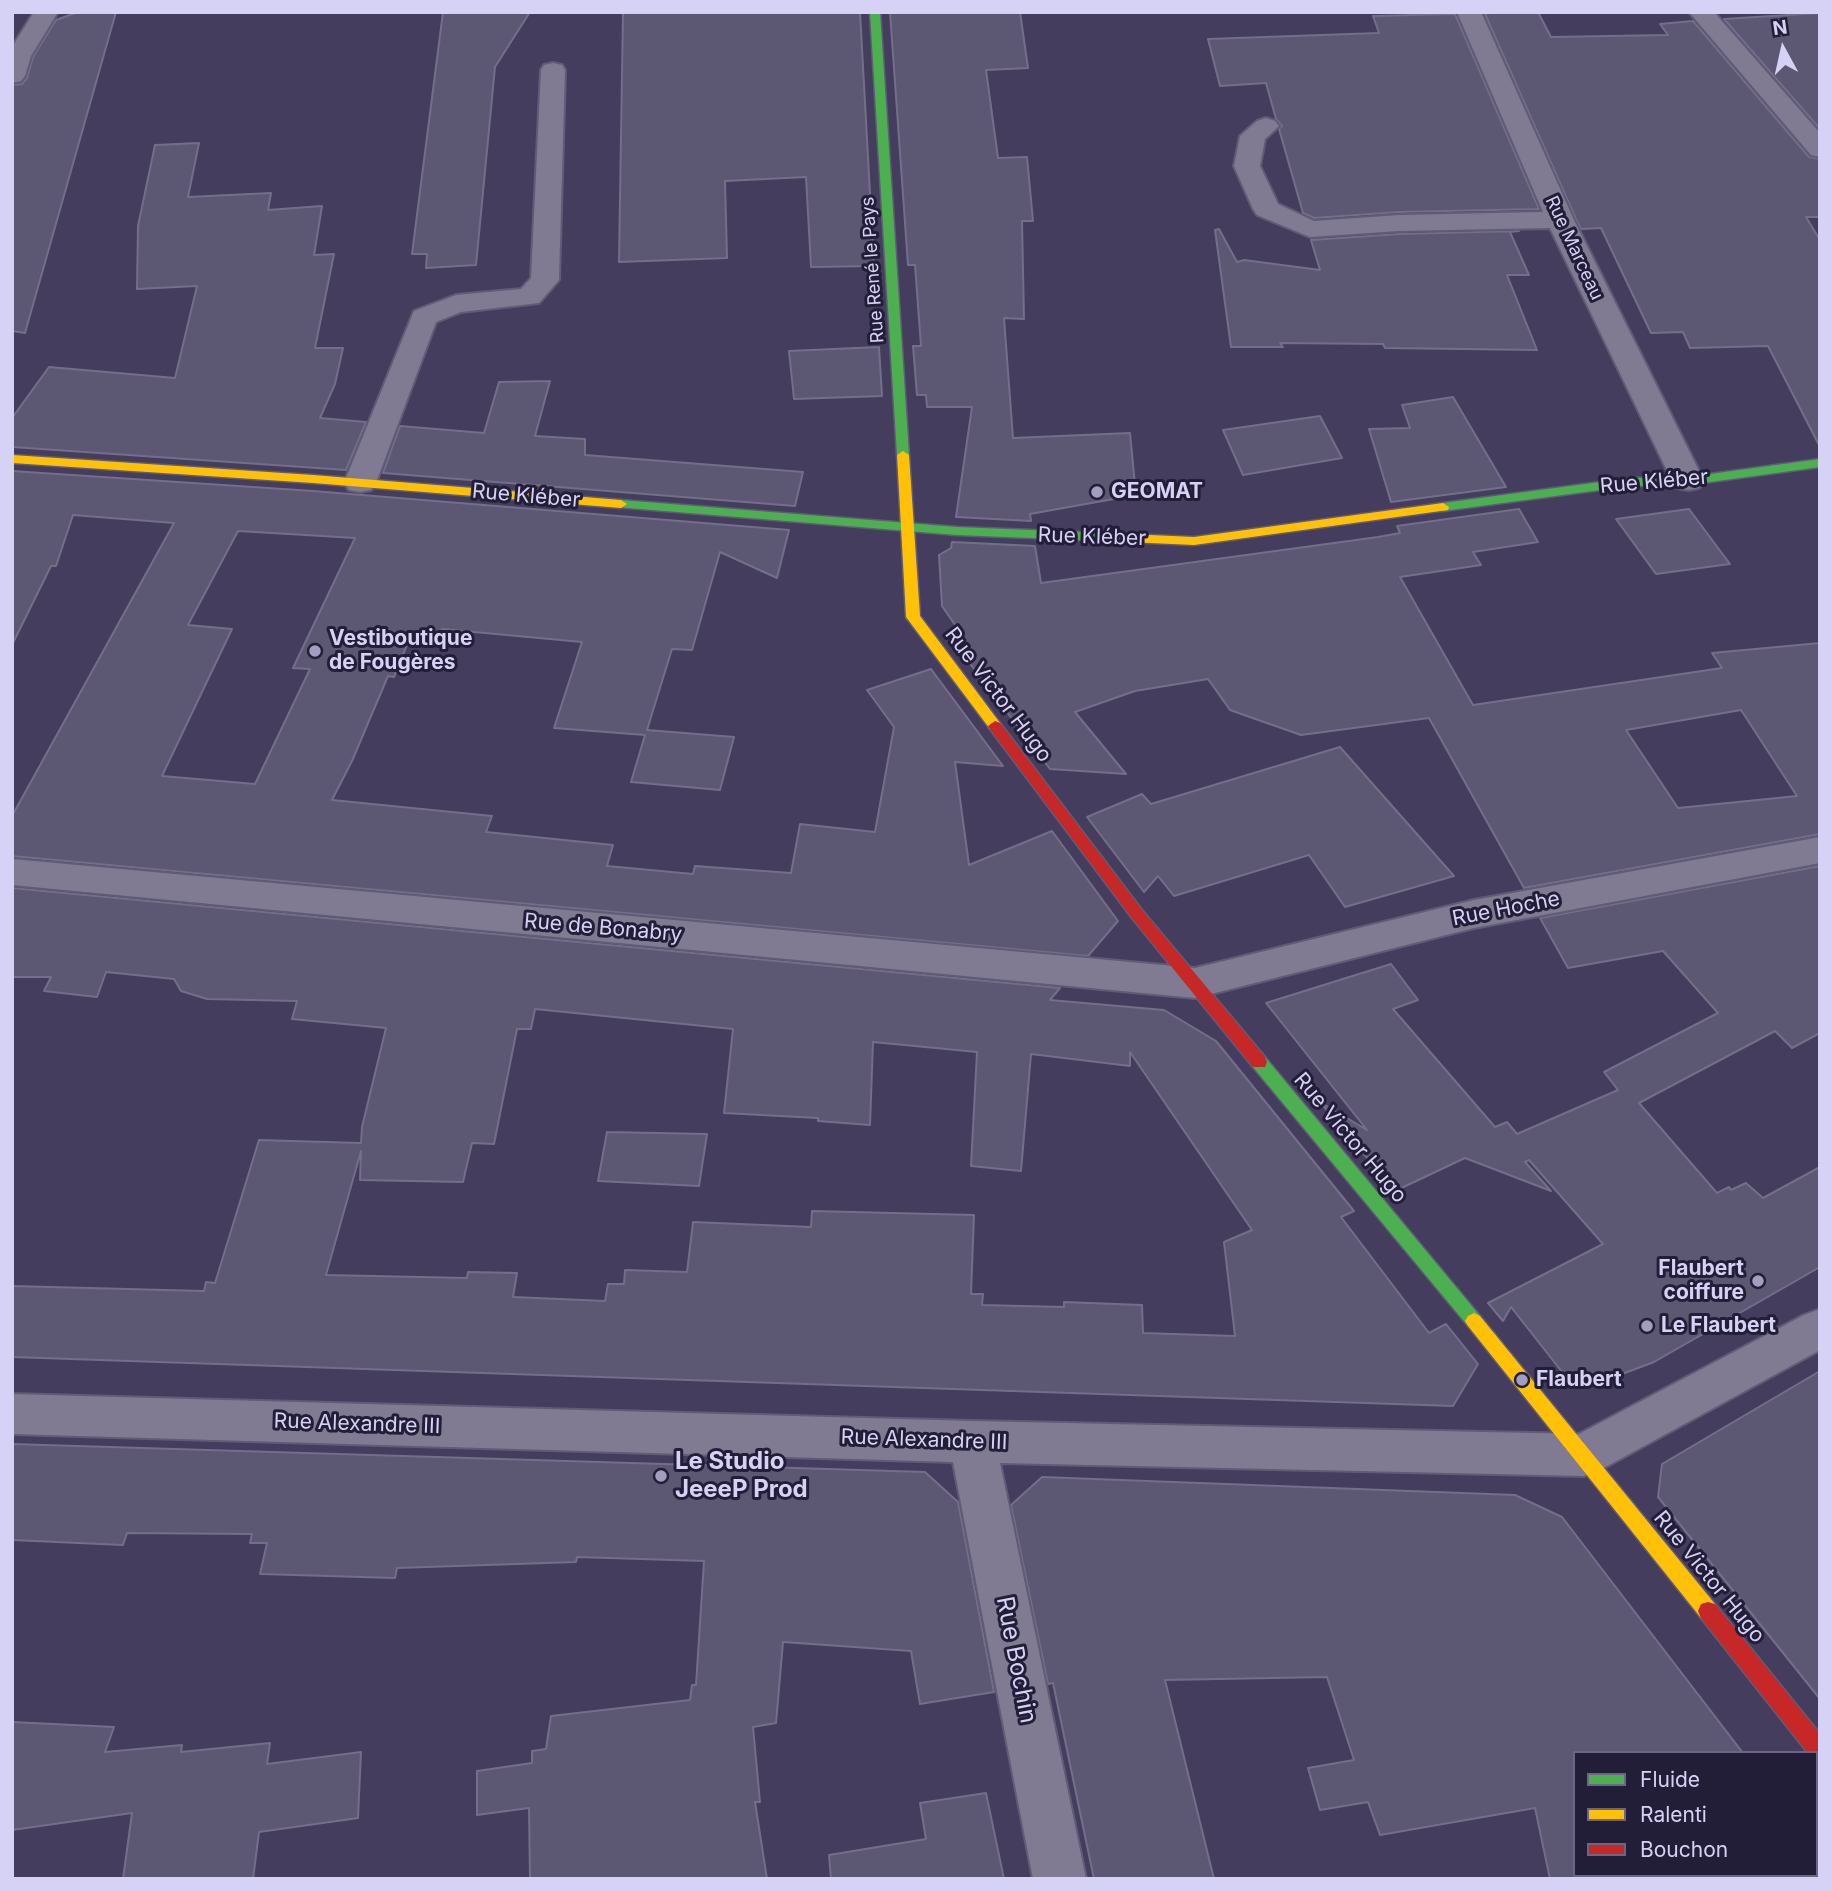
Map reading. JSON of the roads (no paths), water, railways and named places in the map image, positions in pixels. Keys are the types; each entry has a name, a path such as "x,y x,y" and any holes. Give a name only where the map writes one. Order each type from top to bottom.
{"street":[{"path":"12,76 19,56 46,12"},
{"name":"Rue René le Pays","path":"875,12 909,526"},
{"name":"Rue Marceau","path":"1469,12 1560,220 1688,481"},
{"path":"1701,12 1820,149"},
{"path":"360,483 424,317 456,304 529,297 545,280 552,70"},
{"path":"1266,126 1253,136 1247,166 1266,209 1310,229 1399,223 1560,220"},
{"name":"Rue Kléber","path":"12,459 360,483 957,531 1194,541 1630,482 1688,481 1820,463"},
{"name":"Rue Victor Hugo","path":"909,526 913,617 1137,914 1584,1455 1820,1751"},
{"name":"Rue Hoche","path":"1195,983 1474,914 1820,850"},
{"name":"Rue de Bonabry","path":"12,872 1195,983"},
{"path":"1584,1455 1820,1328"},
{"name":"Rue Alexandre III","path":"12,1414 972,1442 1584,1455"},
{"name":"Rue Bochin","path":"972,1442 1060,1879"}],"place":[{"name":"GEOMAT","path":"1097,492"},
{"name":"Vestiboutique de Fougères","path":"315,651"},
{"name":"Flaubert coiffure","path":"1758,1281"},
{"name":"Le Flaubert","path":"1647,1326"},
{"name":"Flaubert","path":"1522,1380"},
{"name":"Le Studio JeeeP Prod","path":"661,1476"}]}
